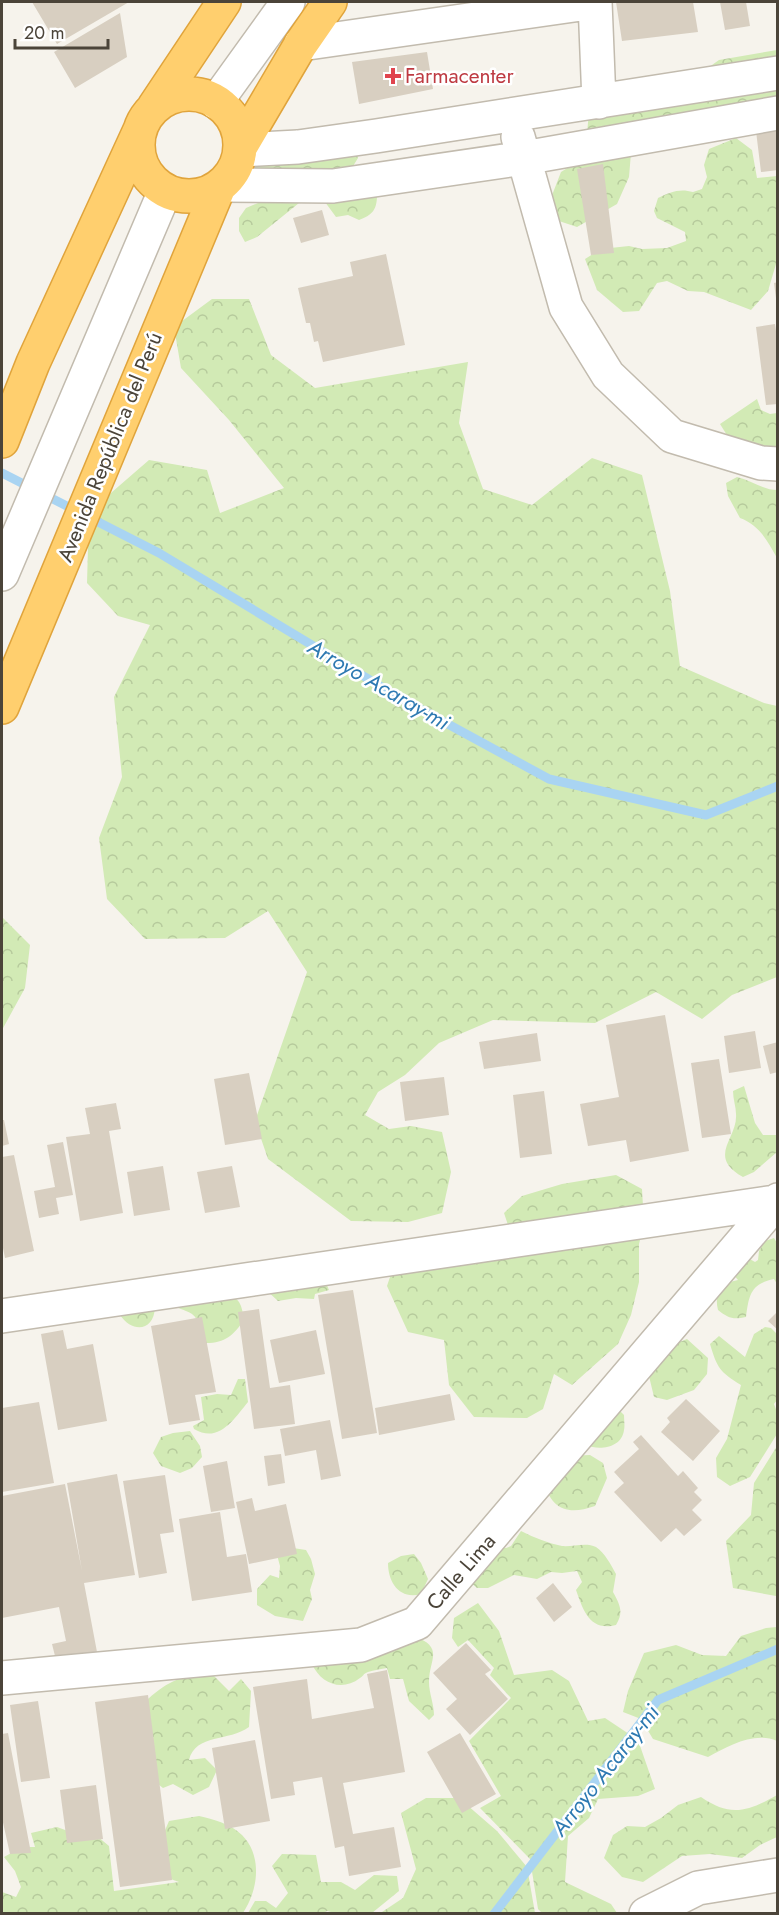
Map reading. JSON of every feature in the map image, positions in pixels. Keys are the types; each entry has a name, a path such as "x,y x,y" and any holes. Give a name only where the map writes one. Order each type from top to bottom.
{"highway":[{"path":"2,441 33,363 147,119 224,2"},
{"path":"241,148 239,132 233,118 223,107 198,94 183,94 169,97 147,119 138,151 144,172 153,183 165,191 178,196 192,197 206,194 220,186 231,176 241,148 301,44 330,2"},
{"name":"Avenida República del Perú","path":"2,707 220,186"}],"street":[{"path":"216,102 288,2"},
{"path":"301,44 595,2 599,102"},
{"path":"241,148 298,147 777,73"},
{"path":"220,186 333,186 524,158 777,113"},
{"path":"513,115 566,306 608,375 672,436 761,463 777,464"},
{"path":"2,574 165,191"},
{"path":"2,1316 776,1201"},
{"name":"Calle Lima","path":"2,1678 361,1645 417,1623 776,1201"},
{"path":"646,1914 698,1888 777,1875"}],"green space":[{"path":"777,50 777,116 631,153 629,177 617,204 577,227 559,221 549,203 561,172 585,157 589,111 688,82 719,60"},
{"path":"736,138 752,150 757,178 777,176 778,248 768,291 751,310 704,292 688,291 667,281 657,283 639,311 623,312 597,290 585,259 601,249 629,246 642,249 667,248 686,241 685,232 657,218 654,211 658,198 675,191 693,192 702,189 707,177 704,165 709,149"},
{"path":"356,150 358,158 347,176 377,195 375,208 371,214 359,220 348,215 336,217 325,202 306,200 299,203 257,237 245,242 239,231 239,218 246,208 265,200 239,171 239,165"},
{"path":"212,299 249,299 271,355 315,388 468,362 459,423 483,489 532,505 592,458 642,475 670,591 680,666 764,703 777,706 777,977 732,995 702,1019 656,992 595,1023 493,1020 439,1043 405,1075 378,1092 365,1115 389,1129 411,1126 442,1132 451,1172 442,1213 408,1222 351,1221 268,1159 255,1121 307,972 268,911 225,938 145,939 107,899 99,838 122,777 114,697 150,625 118,616 87,583 89,512 149,460 207,470 220,513 284,488 229,420 181,368 174,327"},
{"path":"757,399 761,410 770,414 777,413 777,477 730,440 720,424"},
{"path":"737,477 777,490 777,558 757,529 740,518 728,496 726,483"},
{"path":"2,917 30,945 25,988 2,1030"},
{"path":"744,1086 755,1123 763,1135 777,1135 777,1152 754,1172 743,1177 732,1169 725,1154 735,1123 733,1091"},
{"path":"616,1175 642,1189 644,1224 639,1244 639,1282 631,1315 618,1344 572,1385 554,1374 543,1409 527,1418 474,1417 449,1385 444,1340 408,1332 387,1286 397,1256 516,1249 504,1213 522,1196 562,1184"},
{"path":"774,1238 777,1243 777,1284 774,1279 755,1288 750,1297 746,1317 731,1318 725,1315 718,1310 717,1299 723,1287 738,1280 731,1272 748,1258 755,1262 758,1260 759,1251 765,1241"},
{"path":"318,1265 329,1290 315,1294 314,1299 296,1298 278,1301 264,1288"},
{"path":"222,1291 238,1301 244,1320 227,1338 217,1342 203,1343 200,1327 195,1317 169,1302"},
{"path":"155,1307 151,1321 142,1327 130,1325 120,1315"},
{"path":"765,1327 771,1328 777,1334 777,1400 774,1404 777,1412 777,1434 750,1477 730,1486 717,1477 716,1458 727,1439 741,1385 720,1369 710,1344 719,1336 745,1357 754,1334"},
{"path":"687,1339 708,1358 707,1374 694,1390 667,1400 654,1397 648,1372 670,1346"},
{"path":"238,1379 245,1379 248,1402 237,1416 218,1432 203,1433 194,1429 193,1426 204,1420 201,1397 217,1394 231,1395"},
{"path":"616,1407 624,1415 624,1430 619,1441 603,1448 586,1445"},
{"path":"190,1431 200,1446 202,1457 192,1468 180,1473 161,1466 153,1453 161,1437"},
{"path":"777,1446 777,1598 733,1588 726,1541 751,1515 754,1483"},
{"path":"590,1455 603,1463 607,1478 595,1506 576,1510 562,1508 551,1498 543,1480 565,1456"},
{"path":"521,1531 557,1545 596,1547 616,1574 613,1592 620,1612 616,1625 600,1625 589,1618 576,1590 582,1582 577,1571 551,1572 537,1579 514,1575 488,1588 477,1588 470,1582 497,1546 506,1548 511,1546"},
{"path":"293,1548 306,1550 315,1574 310,1590 312,1599 303,1621 275,1616 257,1605 257,1589 270,1575 279,1578 280,1566 277,1555"},
{"path":"414,1554 428,1579 421,1594 414,1595 401,1592 397,1588 390,1577 388,1563 401,1556"},
{"path":"478,1603 499,1631 514,1675 552,1670 569,1681 588,1721 605,1718 638,1740 655,1789 638,1796 598,1799 589,1818 568,1836 565,1882 611,1904 617,1913 542,1913 538,1909 530,1859 480,1808 501,1796 469,1741 511,1698 490,1675 494,1668 468,1640 458,1647 452,1638 454,1618"},
{"path":"777,1627 777,1741 760,1738 742,1741 708,1757 653,1739 641,1719 623,1712 628,1691 644,1653 676,1645 702,1655 726,1656 741,1636"},
{"path":"414,1636 429,1645 433,1655 429,1682 434,1715 429,1720 409,1701 403,1679 390,1679 387,1668 368,1672 353,1682 339,1685 326,1681 312,1664"},
{"path":"210,1672 229,1691 241,1679 251,1691 249,1727 241,1732 206,1742 193,1751 189,1760 205,1758 217,1770 209,1787 193,1795 173,1784 163,1788 144,1773 148,1699 176,1680"},
{"path":"777,1795 777,1837 760,1845 742,1858 710,1854 682,1856 643,1882 622,1877 604,1858 613,1835 627,1826 645,1827 678,1805 701,1797 721,1808 739,1810 757,1805"},
{"path":"426,1798 459,1798 497,1831 527,1867 535,1913 379,1914 403,1898 416,1869 401,1813"},
{"path":"199,1816 233,1828 249,1843 256,1863 256,1874 252,1894 243,1913 2,1913 2,1892 16,1897 21,1887 15,1871 4,1857 22,1847 35,1847 31,1833 57,1827 87,1838 97,1836 109,1846 114,1891 179,1882 165,1877 163,1835 169,1821"},
{"path":"282,1854 316,1855 321,1882 341,1882 355,1890 374,1875 397,1876 399,1891 372,1913 327,1911 322,1914 248,1913 255,1901 266,1901 276,1908 288,1893 272,1866"}],"building":[{"path":"32,2 129,2 57,44"},
{"path":"616,2 693,2 698,32 622,41"},
{"path":"720,2 746,2 750,26 725,30"},
{"path":"120,13 127,57 75,88 54,52"},
{"name":"Farmacenter","path":"427,52 433,89 359,104 352,62"},
{"path":"778,128 778,170 761,172 756,131"},
{"path":"603,164 614,253 591,255 577,169"},
{"path":"322,210 329,235 301,243 293,218"},
{"path":"386,254 405,345 323,362 318,341 314,342 310,323 306,323 298,288 353,276 350,262"},
{"path":"778,282 778,298 776,298 774,283"},
{"path":"775,324 778,345 778,404 766,405 756,327"},
{"path":"665,1015 689,1151 630,1162 626,1140 588,1146 580,1104 619,1097 606,1025"},
{"path":"755,1031 761,1068 729,1073 724,1036"},
{"path":"537,1033 541,1061 484,1069 479,1042"},
{"path":"778,1042 778,1072 770,1074 763,1046"},
{"path":"719,1059 731,1134 702,1138 691,1063"},
{"path":"249,1073 262,1139 225,1145 214,1079"},
{"path":"444,1077 449,1115 405,1121 400,1082"},
{"path":"544,1091 552,1154 520,1158 513,1095"},
{"path":"116,1103 121,1129 109,1131 123,1213 80,1221 66,1137 90,1134 85,1108"},
{"path":"2,1120 4,1120 9,1144 2,1146"},
{"path":"63,1142 73,1195 56,1198 59,1214 39,1218 34,1191 55,1187 47,1145"},
{"path":"14,1155 34,1251 5,1258 2,1243 2,1157"},
{"path":"163,1166 170,1210 134,1216 127,1172"},
{"path":"232,1166 240,1207 205,1213 197,1172"},
{"path":"353,1290 377,1433 342,1439 318,1295"},
{"path":"259,1309 270,1388 290,1385 295,1424 254,1429 238,1312"},
{"path":"778,1311 778,1330 768,1321"},
{"path":"202,1317 216,1392 195,1395 200,1420 169,1425 151,1326"},
{"path":"63,1330 67,1349 93,1344 107,1421 58,1430 41,1334"},
{"path":"316,1330 325,1374 279,1383 270,1340"},
{"path":"450,1394 455,1420 379,1435 375,1408"},
{"path":"686,1399 720,1431 693,1461 661,1432 670,1422 667,1418"},
{"path":"39,1402 54,1483 2,1492 2,1408"},
{"path":"330,1420 341,1476 321,1480 316,1450 285,1456 280,1429"},
{"path":"641,1435 678,1476 683,1471 698,1488 694,1492 702,1500 692,1510 702,1520 684,1536 676,1528 661,1542 614,1492 624,1483 614,1472 639,1449 633,1442"},
{"path":"281,1454 285,1483 268,1486 264,1456"},
{"path":"227,1461 235,1508 211,1512 203,1466"},
{"path":"117,1474 135,1575 84,1583 97,1652 56,1660 52,1644 66,1641 59,1607 2,1618 2,1496 65,1484 82,1571 67,1483"},
{"path":"165,1475 174,1532 160,1534 167,1573 139,1578 123,1481"},
{"path":"252,1498 255,1511 286,1504 297,1554 249,1564 236,1502"},
{"path":"220,1512 227,1557 246,1554 252,1592 192,1601 179,1519"},
{"path":"553,1583 572,1607 554,1622 536,1598"},
{"path":"466,1643 491,1670 485,1674 508,1699 470,1735 446,1709 457,1699 433,1673"},
{"path":"387,1670 405,1772 343,1783 353,1834 394,1827 401,1867 349,1876 344,1846 335,1848 322,1777 293,1782 295,1795 271,1799 253,1687 307,1679 312,1719 374,1708 367,1674"},
{"path":"148,1695 172,1880 120,1887 95,1702"},
{"path":"38,1701 50,1778 21,1782 10,1705"},
{"path":"8,1733 31,1853 10,1854 2,1818 2,1734"},
{"path":"460,1733 496,1794 462,1813 427,1752"},
{"path":"255,1740 270,1821 225,1829 212,1748"},
{"path":"96,1785 103,1839 67,1843 60,1790"}],"waterway":[{"name":"Arroyo Acaray-mi","path":"2,473 159,553 400,698 549,779 706,815 778,786"},
{"name":"Arroyo Acaray-mi","path":"494,1914 658,1700 778,1649"}],"place":[{"name":"Farmacenter","path":"393,76"}]}
